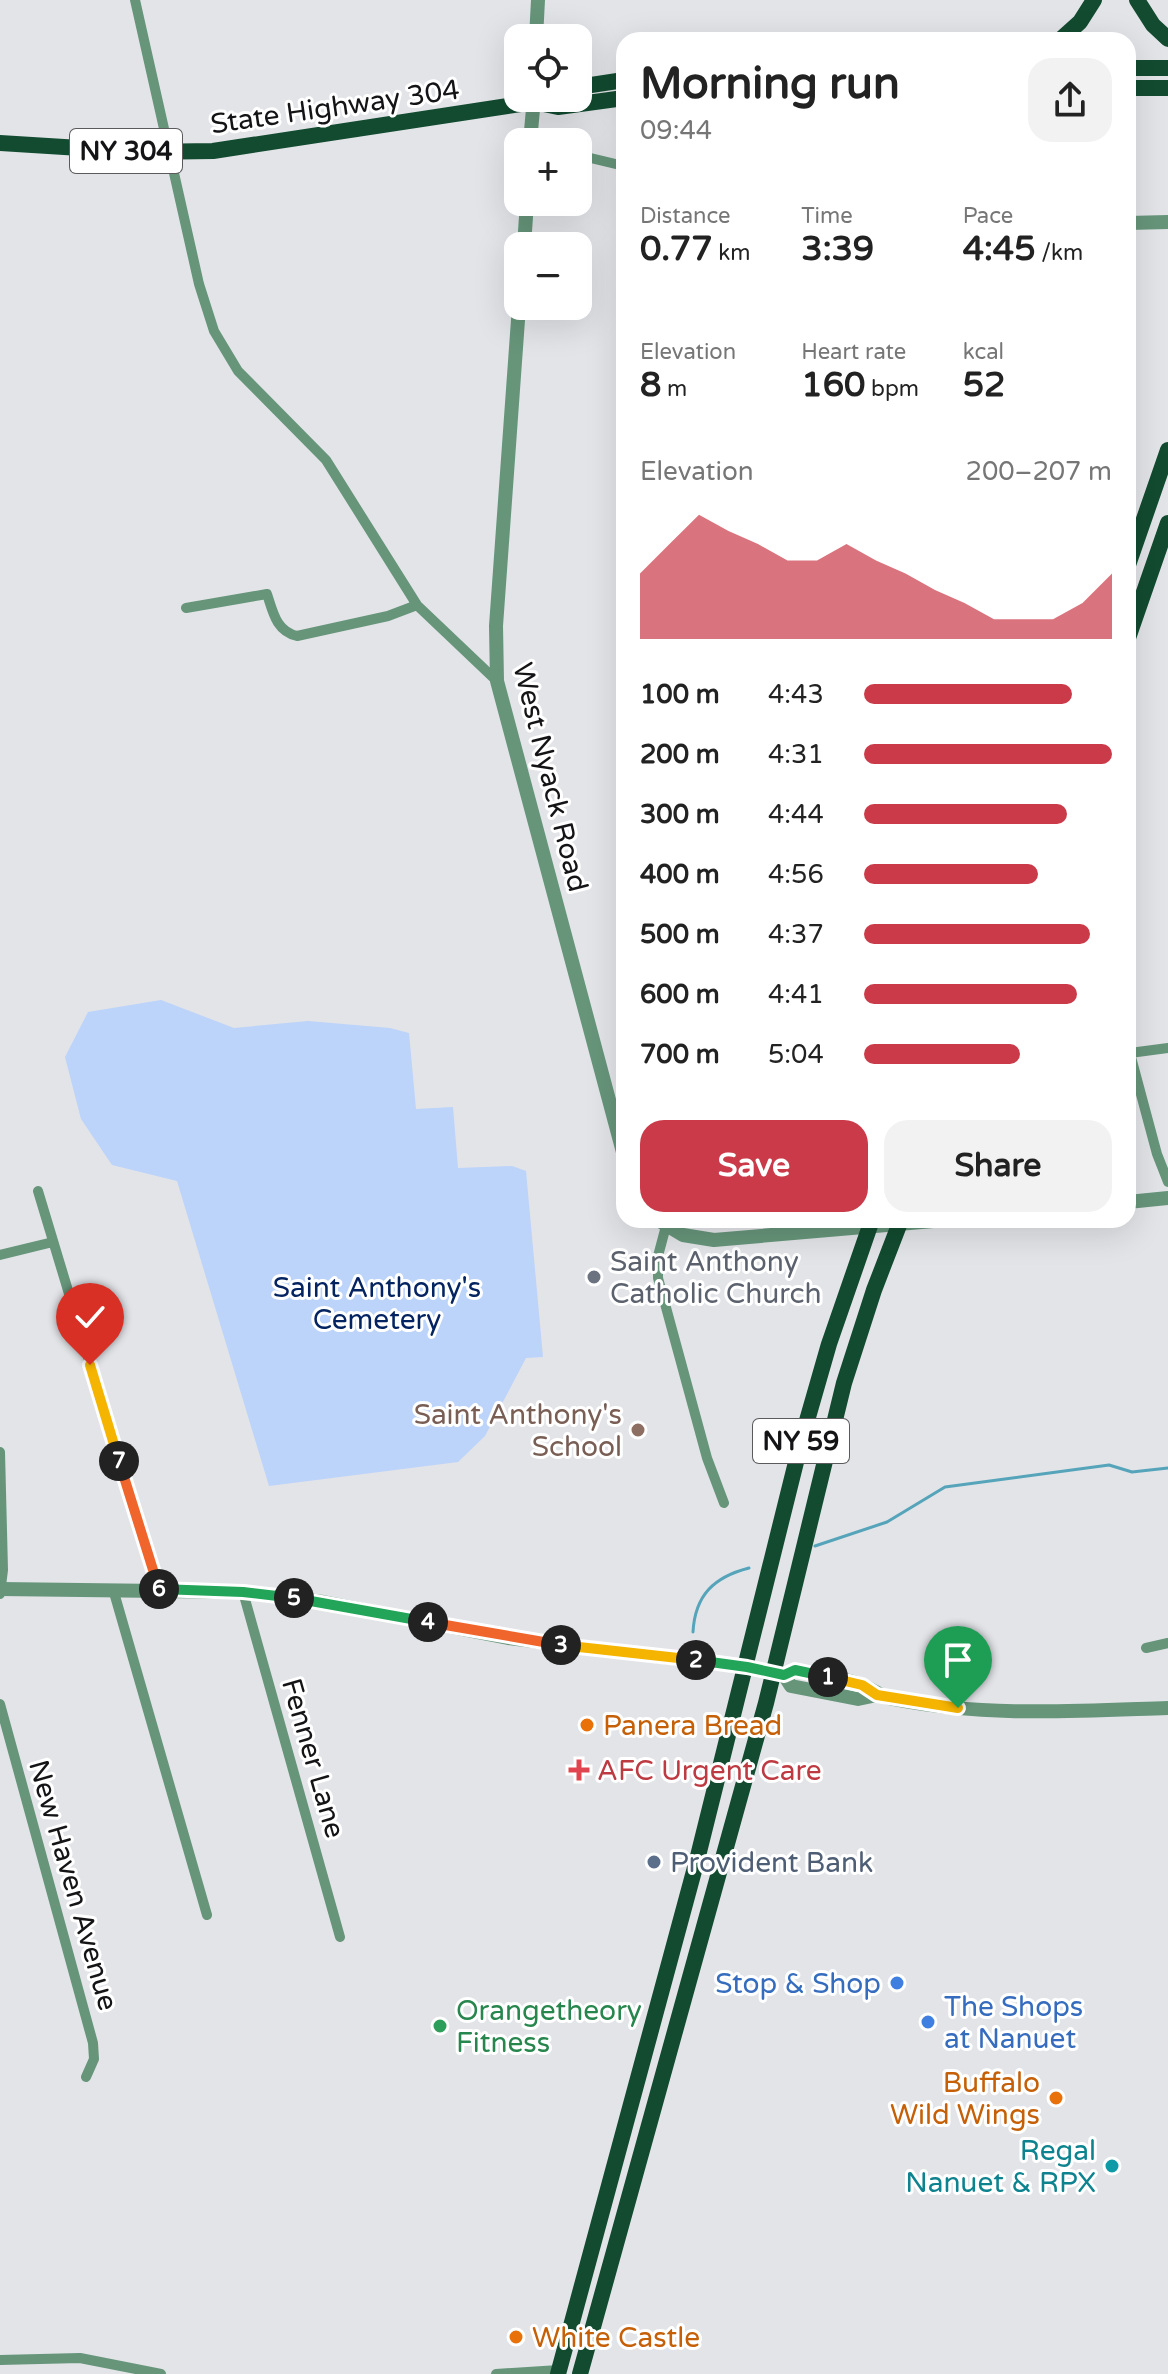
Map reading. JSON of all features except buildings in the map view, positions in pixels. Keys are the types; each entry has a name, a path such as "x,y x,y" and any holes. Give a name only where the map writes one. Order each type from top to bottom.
{"main road":[{"path":"1069,32 1080,22 1094,0"},
{"path":"1137,0 1153,25 1168,39"},
{"path":"1136,68 1168,68"},
{"path":"592,85 616,81"},
{"path":"1136,89 1168,88"},
{"name":"NY 304","path":"592,102 616,99"},
{"name":"State Highway 304","path":"0,143 169,153 228,150 504,104"},
{"path":"1136,542 1168,450"},
{"path":"1136,615 1168,523"},
{"name":"NY 59","path":"559,2372 747,1667 811,1406 869,1228"},
{"name":"NY 59","path":"580,2374 779,1674 844,1383 898,1228"}],"street":[{"path":"135,0 201,292 220,344 249,384 326,460 417,605 497,681"},
{"path":"537,24 538,0"},
{"path":"592,158 616,164"},
{"path":"1136,223 1168,222"},
{"name":"West Nyack Road","path":"518,320 495,645 497,681 616,1126"},
{"path":"186,608 267,594 279,626 287,634 297,636 369,620 417,605"},
{"path":"1136,1049 1168,1048"},
{"path":"1136,1075 1157,1154 1168,1182"},
{"path":"38,1191 158,1589"},
{"path":"1136,1201 1168,1198"},
{"path":"661,1228 658,1278 707,1458 724,1503"},
{"path":"671,1228 683,1235 714,1240 825,1228"},
{"path":"0,1255 53,1242"},
{"path":"0,1452 3,1570 0,1591 158,1589 243,1592 316,1601 508,1638 747,1667 779,1674 795,1670 862,1685 877,1695 930,1705 1011,1712 1168,1708"},
{"path":"113,1589 207,1915"},
{"name":"Fenner Lane","path":"243,1592 340,1937"},
{"path":"1146,1648 1168,1643"},
{"name":"New Haven Avenue","path":"0,1704 93,2043 94,2059 86,2077"},
{"path":"0,2360 80,2358 161,2374"},
{"path":"496,2374 559,2372"}],"green space":[{"name":"Saint Anthony's Cemetery","path":"161,1000 234,1028 308,1021 390,1028 409,1033 416,1109 453,1107 458,1168 512,1166 526,1171 543,1357 526,1358 485,1436 458,1462 269,1486 177,1181 112,1165 81,1119 65,1057 88,1012"}],"waterway":[{"path":"815,1546 887,1522 945,1487 1109,1465 1132,1472 1168,1468"},
{"path":"693,1632 702,1598 716,1582 749,1568"}],"place":[{"name":"Saint Anthony Catholic Church","path":"594,1277"},
{"name":"Saint Anthony's School","path":"638,1430"},
{"name":"Panera Bread","path":"587,1725"},
{"name":"AFC Urgent Care","path":"579,1770"},
{"name":"Provident Bank","path":"654,1862"},
{"name":"Stop & Shop","path":"897,1983"},
{"name":"The Shops at Nanuet","path":"928,2022"},
{"name":"Orangetheory Fitness","path":"440,2026"},
{"name":"Buffalo Wild Wings","path":"1056,2098"},
{"name":"Regal Nanuet & RPX","path":"1112,2166"},
{"name":"White Castle","path":"516,2337"}],"route":[{"path":"90,1365 158,1589 243,1592 308,1600 508,1638 667,1656 784,1675 795,1670 862,1685 877,1695 893,1699 958,1708"}]}
